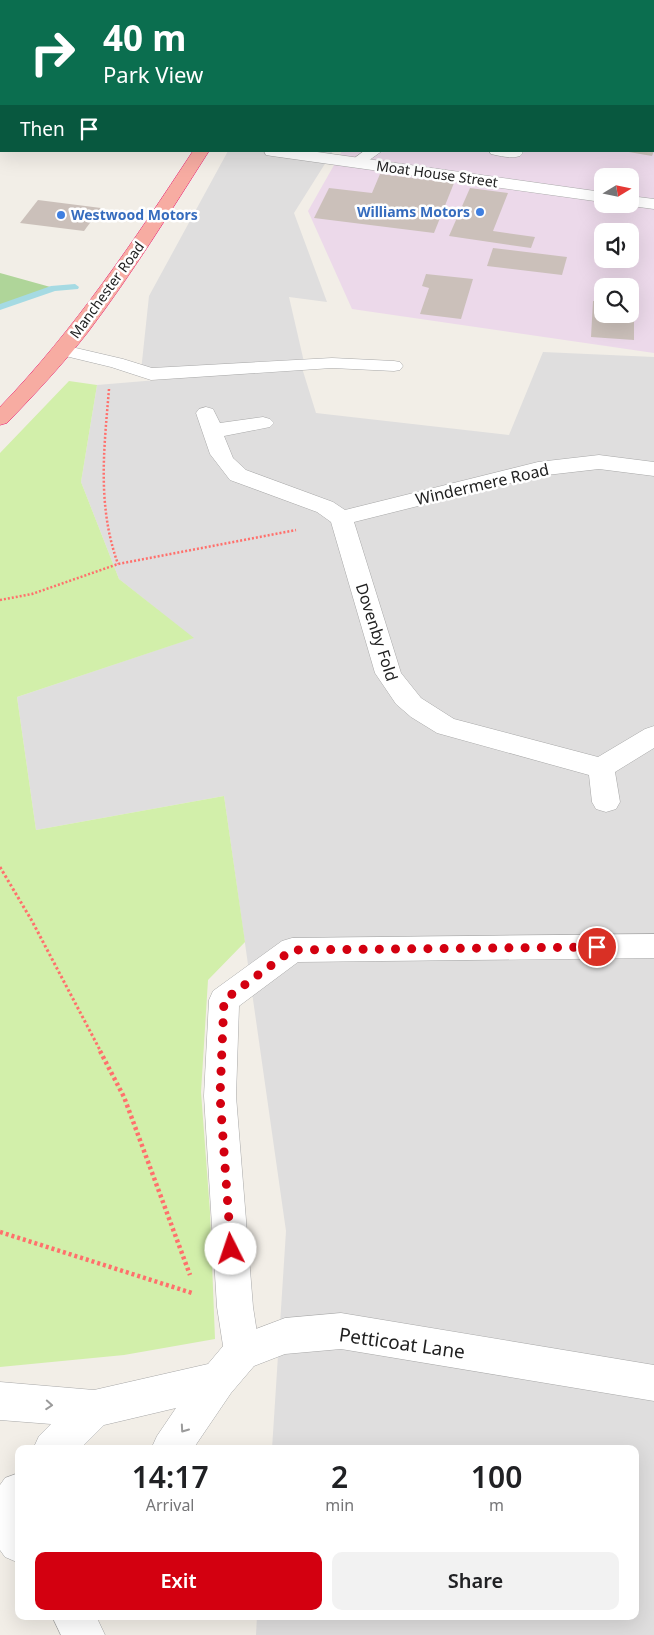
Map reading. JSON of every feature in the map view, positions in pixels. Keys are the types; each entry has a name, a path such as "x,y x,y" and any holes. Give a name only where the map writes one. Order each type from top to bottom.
{"highway":[{"name":"Manchester Road","path":"0,419 63,350 127,265 200,152"}],"street":[{"name":"Moat House Street","path":"279,152 594,196"},
{"path":"639,202 654,204"},
{"path":"263,424 209,422 220,455 226,465 238,475 325,507 342,520"},
{"name":"Windermere Road","path":"342,520 538,469 599,462 654,469"},
{"name":"Dovenby Fold","path":"342,520 388,673 396,689 409,703 425,716 446,726 601,768"},
{"path":"606,802 601,768 654,736"},
{"path":"242,1352 235,1307 220,1096 224,1000 292,950 654,946"},
{"name":"Petticoat Lane","path":"173,1445 218,1380 242,1352 285,1336 341,1331 649,1375"},
{"path":"0,1401 94,1410 218,1380"},
{"path":"56,1445 94,1410"},
{"path":"15,1497 0,1516 15,1537"},
{"path":"75,1620 85,1635"}],"lane":[{"path":"356,163 373,152"},
{"path":"506,152 515,153"},
{"path":"63,350 117,363 151,374 332,363 394,366"}],"path":[{"path":"109,386 103,483 109,545 118,564"},
{"path":"0,600 32,594 118,564 342,520"},
{"path":"0,867 32,921 124,1097 191,1278"},
{"path":"0,1232 197,1294 194,1286"}],"shaded area":[{"path":"227,152 332,152 294,213 327,302 289,297 304,362 141,371 149,296"},
{"path":"341,152 654,152 654,353 352,309 308,211"},
{"path":"543,352 654,357 654,1635 256,1635 257,1620 639,1620 639,1445 272,1445 286,1231 224,796 36,830 17,697 193,638 119,579 81,482 97,385 302,368 316,413 509,435"}],"green space":[{"path":"0,273 54,288 0,307"},
{"path":"69,381 97,385 81,482 119,579 194,638 17,697 36,830 224,796 245,942 208,980 201,1092 210,1212 215,1339 124,1355 0,1367 0,453"}],"building":[{"path":"629,152 654,152 652,156"},
{"path":"380,174 454,183 434,233 314,218 329,188 372,193"},
{"name":"Williams Motors","path":"470,188 508,193 493,231 535,237 531,248 449,236"},
{"name":"Westwood Motors","path":"38,200 101,208 84,231 20,223"},
{"path":"493,248 567,257 562,275 487,266"},
{"path":"426,274 473,279 461,319 420,314 429,288 422,286"},
{"path":"593,301 594,323 634,323 634,340 591,337"}],"waterway":[{"path":"0,307 54,288 75,287"}],"place":[{"name":"Williams Motors","path":"480,212"},
{"name":"Westwood Motors","path":"61,215"}],"route":[{"path":"231,1249 220,1096 224,1000 292,950 597,947"}]}
